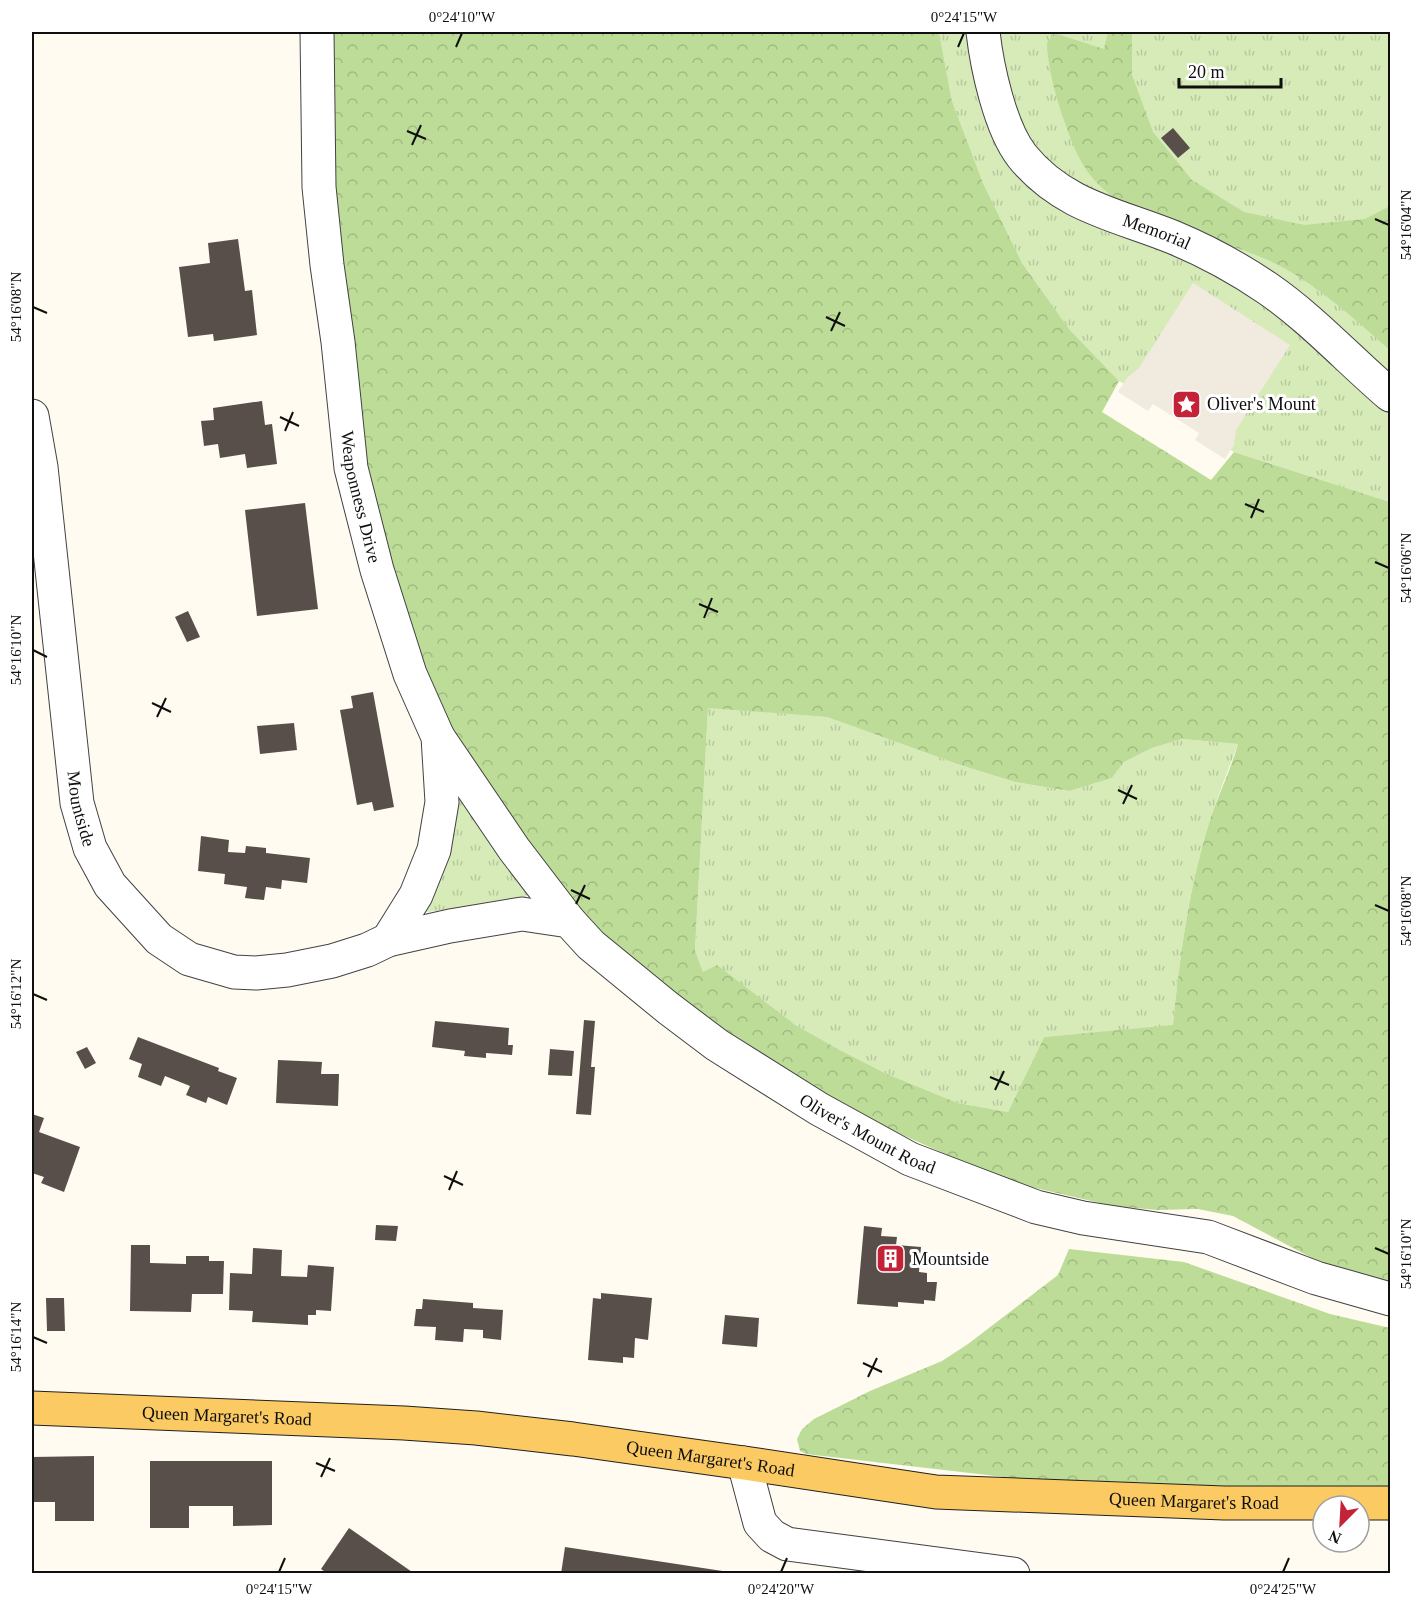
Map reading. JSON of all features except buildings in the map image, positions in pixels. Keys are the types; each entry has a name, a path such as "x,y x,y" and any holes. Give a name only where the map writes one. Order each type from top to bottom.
{"main road":[{"name":"Queen Margaret's Road","path":"32,1408 477,1428 573,1439 936,1492 1224,1503 1390,1503"}],"street":[{"name":"Weaponness Drive","path":"317,32 319,187 351,468 376,570 410,674 438,737 442,802 434,850 416,895 388,940"},
{"name":"Memorial","path":"983,32 987,66 1009,132 1021,155 1048,182 1068,197 1092,209 1176,239 1267,288 1312,323 1390,395"},
{"name":"Mountside","path":"32,416 41,467 41,575 77,803 90,848 110,885 159,939 189,959 234,972 256,973 287,970 332,961 367,950 388,940"},
{"name":"Oliver's Mount Road","path":"438,737 514,849 569,921 591,945 717,1045 819,1109 910,1160 1036,1207 1083,1218 1208,1237 1316,1278 1390,1299"},
{"path":"388,940 450,926 522,914 569,921"},
{"path":"744,1463 760,1523 772,1536 787,1544 1013,1574"}],"green space":[{"path":"332,32 939,32 952,101 983,183 1022,263 1070,330 1119,381 1102,412 1211,480 1234,452 1390,502 1390,1282 1365,1278 1325,1265 1233,1216 1198,1209 1157,1210 1113,1206 1018,1184 867,1119 740,1041 663,986 594,925 533,857 483,780 441,709 400,605 370,492 338,241 333,152","holes":["708,708 827,717 960,765 1015,782 1069,791 1112,778 1124,762 1152,748 1182,739 1238,744 1211,817 1197,868 1182,946 1173,1025 1044,1037 1008,1112 958,1103 887,1074 794,1024 717,965 703,972 695,950"]},
{"path":"939,32 1390,32 1390,502 1234,452 1119,381 1070,330 1022,263 983,183 952,101"},
{"path":"1108,32 1132,32 1132,75 1153,132 1192,180 1244,212 1304,225 1365,219 1390,206 1390,350 1333,301 1303,279 1249,252 1174,226 1126,205 1106,192 1091,176 1076,151 1062,113 1051,74 1047,43 1054,33 1104,49"},
{"path":"708,707 827,717 960,765 1015,782 1068,791 1112,778 1124,762 1152,748 1182,739 1238,744 1211,817 1191,894 1173,1026 1044,1037 1008,1112 958,1103 887,1074 838,1049 703,972 695,950"},
{"path":"455,790 528,892 526,898 424,911"},
{"path":"1069,1249 1184,1262 1330,1314 1390,1328 1390,1486 1228,1486 1013,1478 806,1454 800,1451 797,1439 802,1429 814,1419 870,1391 942,1361 968,1344 1058,1275"}],"shaded area":[{"path":"1193,283 1290,345 1236,430 1234,445 1225,459 1195,440 1199,433 1153,404 1148,411 1118,392 1127,378 1139,368"}],"place":[{"name":"Oliver's Mount","path":"1186,404"},
{"name":"Mountside","path":"891,1259"}]}
